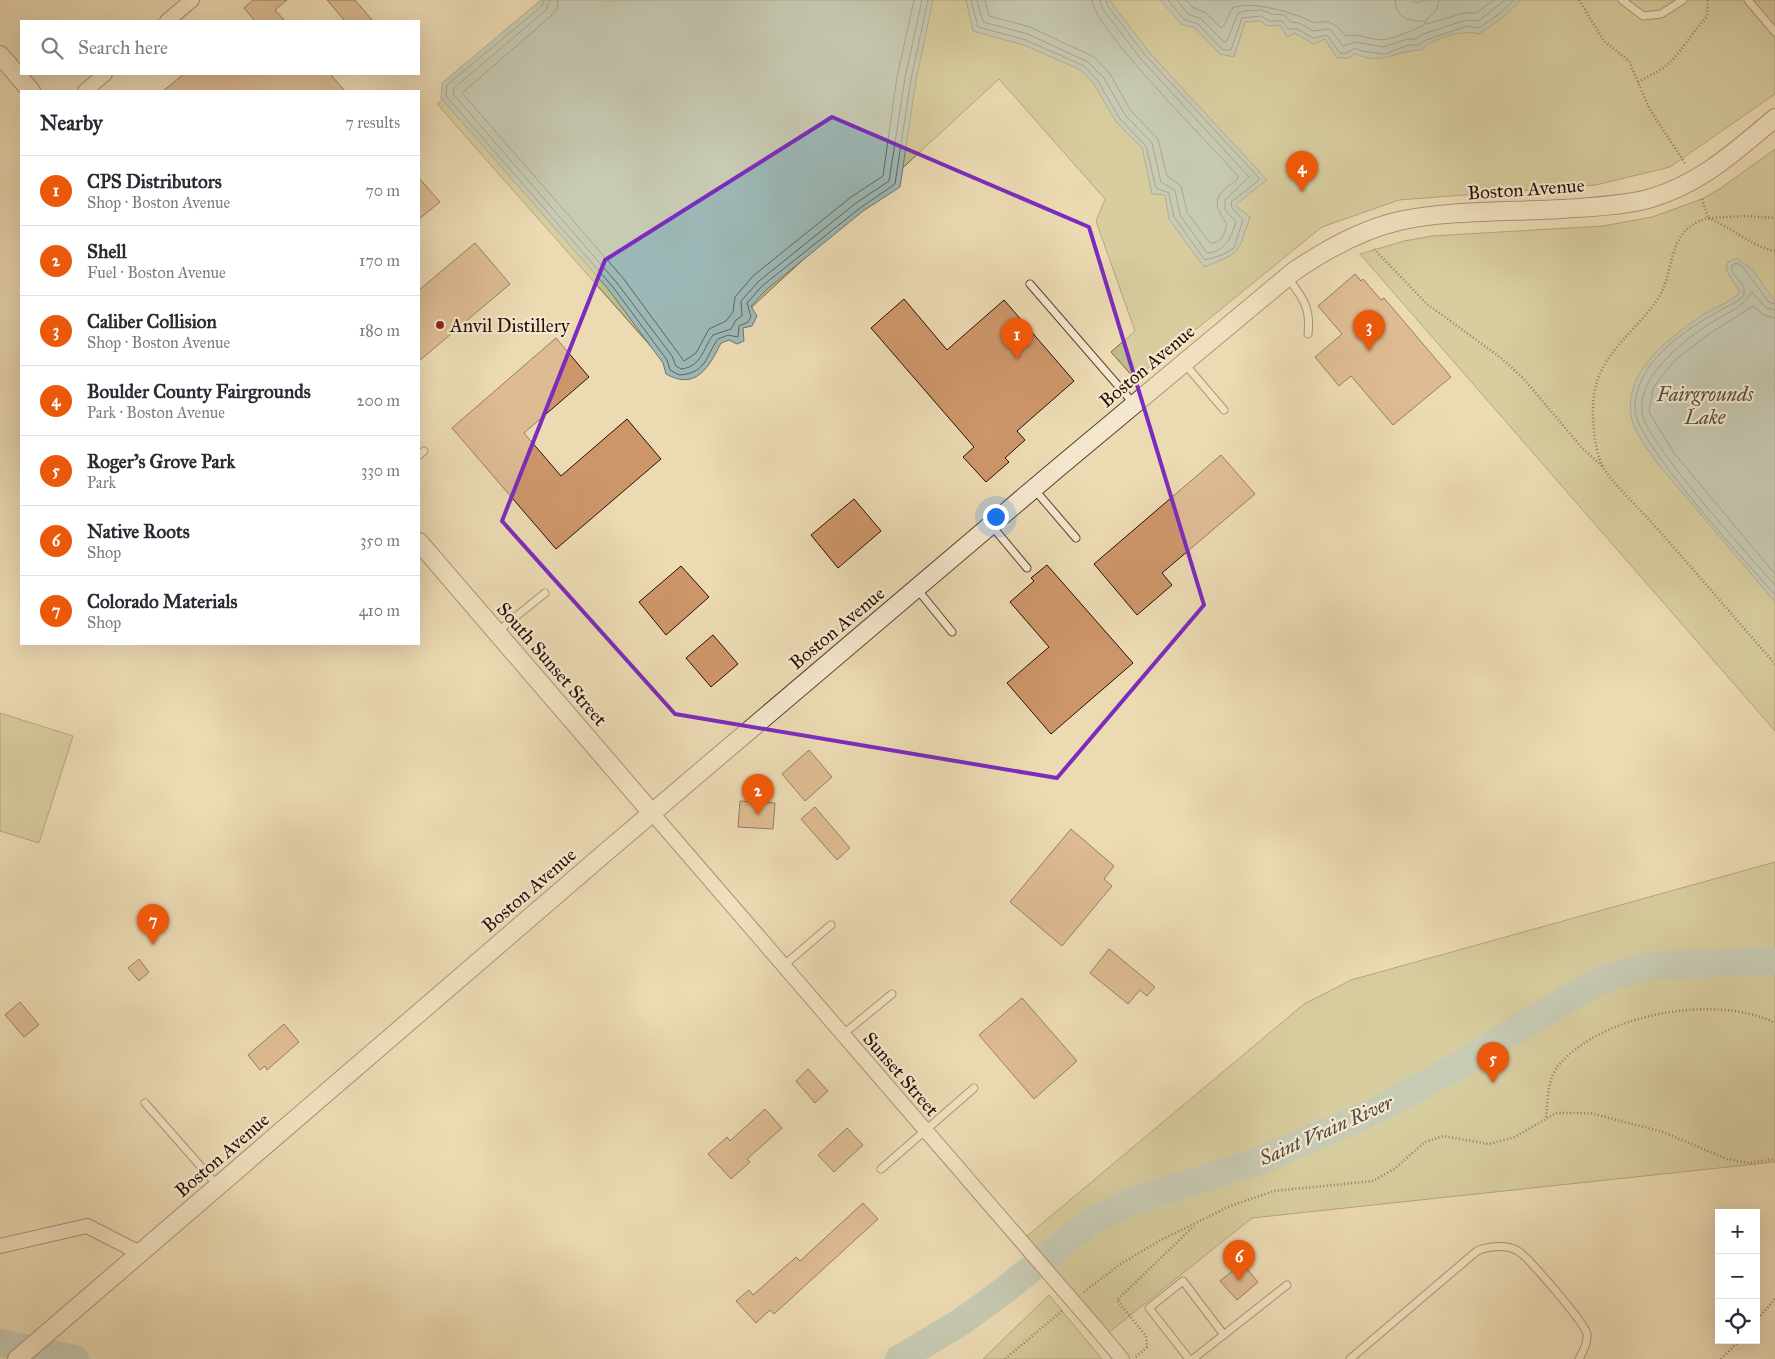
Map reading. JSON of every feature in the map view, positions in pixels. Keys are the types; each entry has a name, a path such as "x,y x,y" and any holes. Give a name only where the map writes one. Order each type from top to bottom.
{"street":[{"path":"168,20 192,0"},
{"path":"0,55 30,90"},
{"path":"86,90 104,75"},
{"name":"Boston Avenue","path":"17,1359 652,813 991,525 1287,277 1325,250 1361,234 1399,221 1435,216 1610,206 1649,199 1694,181 1720,165 1775,118"},
{"name":"South Sunset Street","path":"420,543 652,813"},
{"name":"Sunset Street","path":"652,813 1122,1359"},
{"path":"0,1246 87,1226 140,1253"}],"lane":[{"path":"1622,0 1643,16 1661,14 1683,0"},
{"path":"1748,0 1775,32"},
{"path":"1287,277 1301,296 1310,315 1308,334"},
{"path":"1030,284 1134,404"},
{"path":"1184,363 1224,410"},
{"path":"1034,489 1076,538"},
{"path":"991,525 1027,568"},
{"path":"917,588 952,632"},
{"path":"497,633 545,593"},
{"path":"783,966 831,925"},
{"path":"842,1035 892,994"},
{"path":"881,1169 974,1088"},
{"path":"145,1103 218,1186"},
{"path":"1350,1359 1484,1247 1509,1247 1520,1252 1549,1284 1582,1325 1587,1335 1585,1348 1579,1359"},
{"path":"1189,1359 1149,1308 1183,1281 1224,1335"},
{"path":"1193,1359 1287,1285"}],"path":[{"path":"1579,0 1604,42 1629,61 1649,108 1686,165"},
{"path":"1638,82 1663,68 1674,59 1696,28 1707,18 1708,0"},
{"path":"1702,199 1708,218"},
{"path":"1603,467 1593,409 1595,386 1612,351 1657,300 1665,286 1674,248 1680,237 1695,224 1708,218 1744,216 1775,218"},
{"path":"1708,218 1775,251"},
{"path":"1374,249 1427,304 1501,358 1523,378 1582,448 1603,467 1775,664"},
{"path":"1546,1117 1549,1086 1558,1067 1585,1043 1621,1025 1668,1012 1715,1009 1759,1014 1775,1023"},
{"path":"1081,1295 1119,1265 1159,1241 1230,1206 1274,1191 1373,1181 1394,1169 1425,1142 1443,1136 1490,1144 1515,1137 1546,1117 1556,1113 1590,1114 1663,1132 1727,1159 1749,1162 1775,1158"},
{"path":"1134,1359 1147,1347 1146,1336 1117,1300 1197,1223"},
{"path":"1760,1316 1775,1299"},
{"path":"1005,1359 1066,1307"},
{"path":"1721,1359 1736,1344"}],"highlighted area":[{"path":"832,117 1089,227 1204,605 1057,778 675,714 502,521 605,260"}],"shaded area":[{"path":"556,0 1775,0 1775,94 1670,167 1596,185 1399,200 1322,227 1135,379 1111,352 1135,331 1096,221 1105,199 999,79 677,376 437,104"},
{"path":"1775,149 1775,731 1360,254 1404,241 1432,236 1603,226 1652,217 1702,199 1721,188"},
{"path":"0,713 73,736 39,843 0,831"},
{"path":"1775,862 1775,1162 1252,1218 1103,1337 1021,1241 1304,1004 1351,980"},
{"path":"1049,1295 1102,1359 983,1359"}],"water":[{"path":"541,0 933,0 916,80 900,187 863,211 766,290 751,306 757,316 752,326 743,328 744,341 737,344 729,340 721,343 706,368 693,378 686,380 676,379 666,374 663,363 609,290 441,98 442,83"},
{"path":"966,0 1109,0 1149,52 1267,180 1235,205 1250,217 1240,245 1232,255 1204,267 1169,219 1165,195 1152,194 1142,148 1116,122 1094,84 1081,70 1024,45 973,31"},
{"path":"1160,0 1413,0 1415,3 1427,0 1521,0 1502,18 1479,34 1465,33 1440,38 1421,50 1388,57 1372,58 1355,53 1349,58 1337,58 1325,39 1313,44 1295,33 1287,37 1280,25 1267,26 1261,21 1245,22 1234,57 1220,54 1195,28 1181,24"},
{"name":"Fairgrounds Lake","path":"1737,258 1753,270 1775,302 1775,602 1659,465 1638,435 1631,415 1631,398 1635,383 1653,356 1665,343 1691,323 1733,299 1740,292 1726,270 1728,262"}],"building":[{"path":"253,0 287,0 275,10 284,20 254,20 244,8"},
{"path":"327,0 355,0 372,20 344,20"},
{"path":"183,75 331,75 344,90 164,90"},
{"path":"420,179 440,202 420,218"},
{"name":"Anvil Distillery","path":"475,243 510,284 420,360 420,289"},
{"path":"1355,274 1361,281 1363,279 1381,300 1384,298 1451,377 1393,425 1351,376 1339,386 1315,357 1342,334 1318,306"},
{"path":"904,299 947,350 1004,300 1074,381 1017,431 1025,440 1005,458 1009,462 986,482 963,457 974,447 871,328"},
{"path":"556,338 589,377 524,433 561,476 627,419 661,459 556,549 452,428"},
{"path":"1221,455 1255,494 1162,573 1172,585 1137,615 1094,564"},
{"path":"854,499 881,531 838,568 811,535"},
{"path":"1047,565 1133,663 1051,734 1007,683 1049,647 1010,602 1034,581 1031,578"},
{"path":"681,566 709,597 666,635 639,602"},
{"path":"713,635 738,664 711,687 686,658"},
{"path":"809,750 832,777 805,801 782,774"},
{"path":"740,801 775,803 773,829 738,827"},
{"path":"815,807 850,848 837,860 801,819"},
{"path":"1071,829 1114,866 1104,879 1112,886 1062,946 1010,902"},
{"path":"1109,949 1155,987 1147,996 1140,990 1128,1004 1090,973"},
{"path":"139,959 149,972 139,981 128,968"},
{"path":"1022,998 1077,1061 1034,1099 979,1035"},
{"path":"20,1002 39,1025 24,1037 5,1015"},
{"path":"284,1024 299,1042 267,1070 265,1066 260,1070 248,1055"},
{"path":"808,1069 828,1091 815,1103 796,1081"},
{"path":"765,1109 782,1128 747,1159 750,1162 731,1179 708,1154 727,1137 730,1141"},
{"path":"847,1128 863,1145 834,1172 818,1155"},
{"path":"863,1203 878,1219 774,1314 770,1310 756,1323 736,1301 749,1290 753,1295 796,1257 800,1261"},
{"path":"1242,1263 1258,1282 1237,1300 1220,1281"}],"waterway":[{"name":"Saint Vrain River","path":"899,1359 961,1322 997,1296 1090,1222 1133,1201 1262,1160 1377,1110 1460,1065 1525,1024 1601,980 1648,966 1775,961"},
{"name":"Saint Vrain River","path":"0,1343 75,1359"}],"place":[{"name":"Boulder County Fairgrounds","path":"1302,192"},
{"name":"Anvil Distillery","path":"440,325"},
{"name":"Caliber Collision","path":"1369,351"},
{"name":"CPS Distributors","path":"1017,359"},
{"name":"Shell","path":"758,815"},
{"name":"Colorado Materials","path":"153,945"},
{"name":"Roger's Grove Park","path":"1493,1083"},
{"name":"Native Roots","path":"1239,1281"}]}
